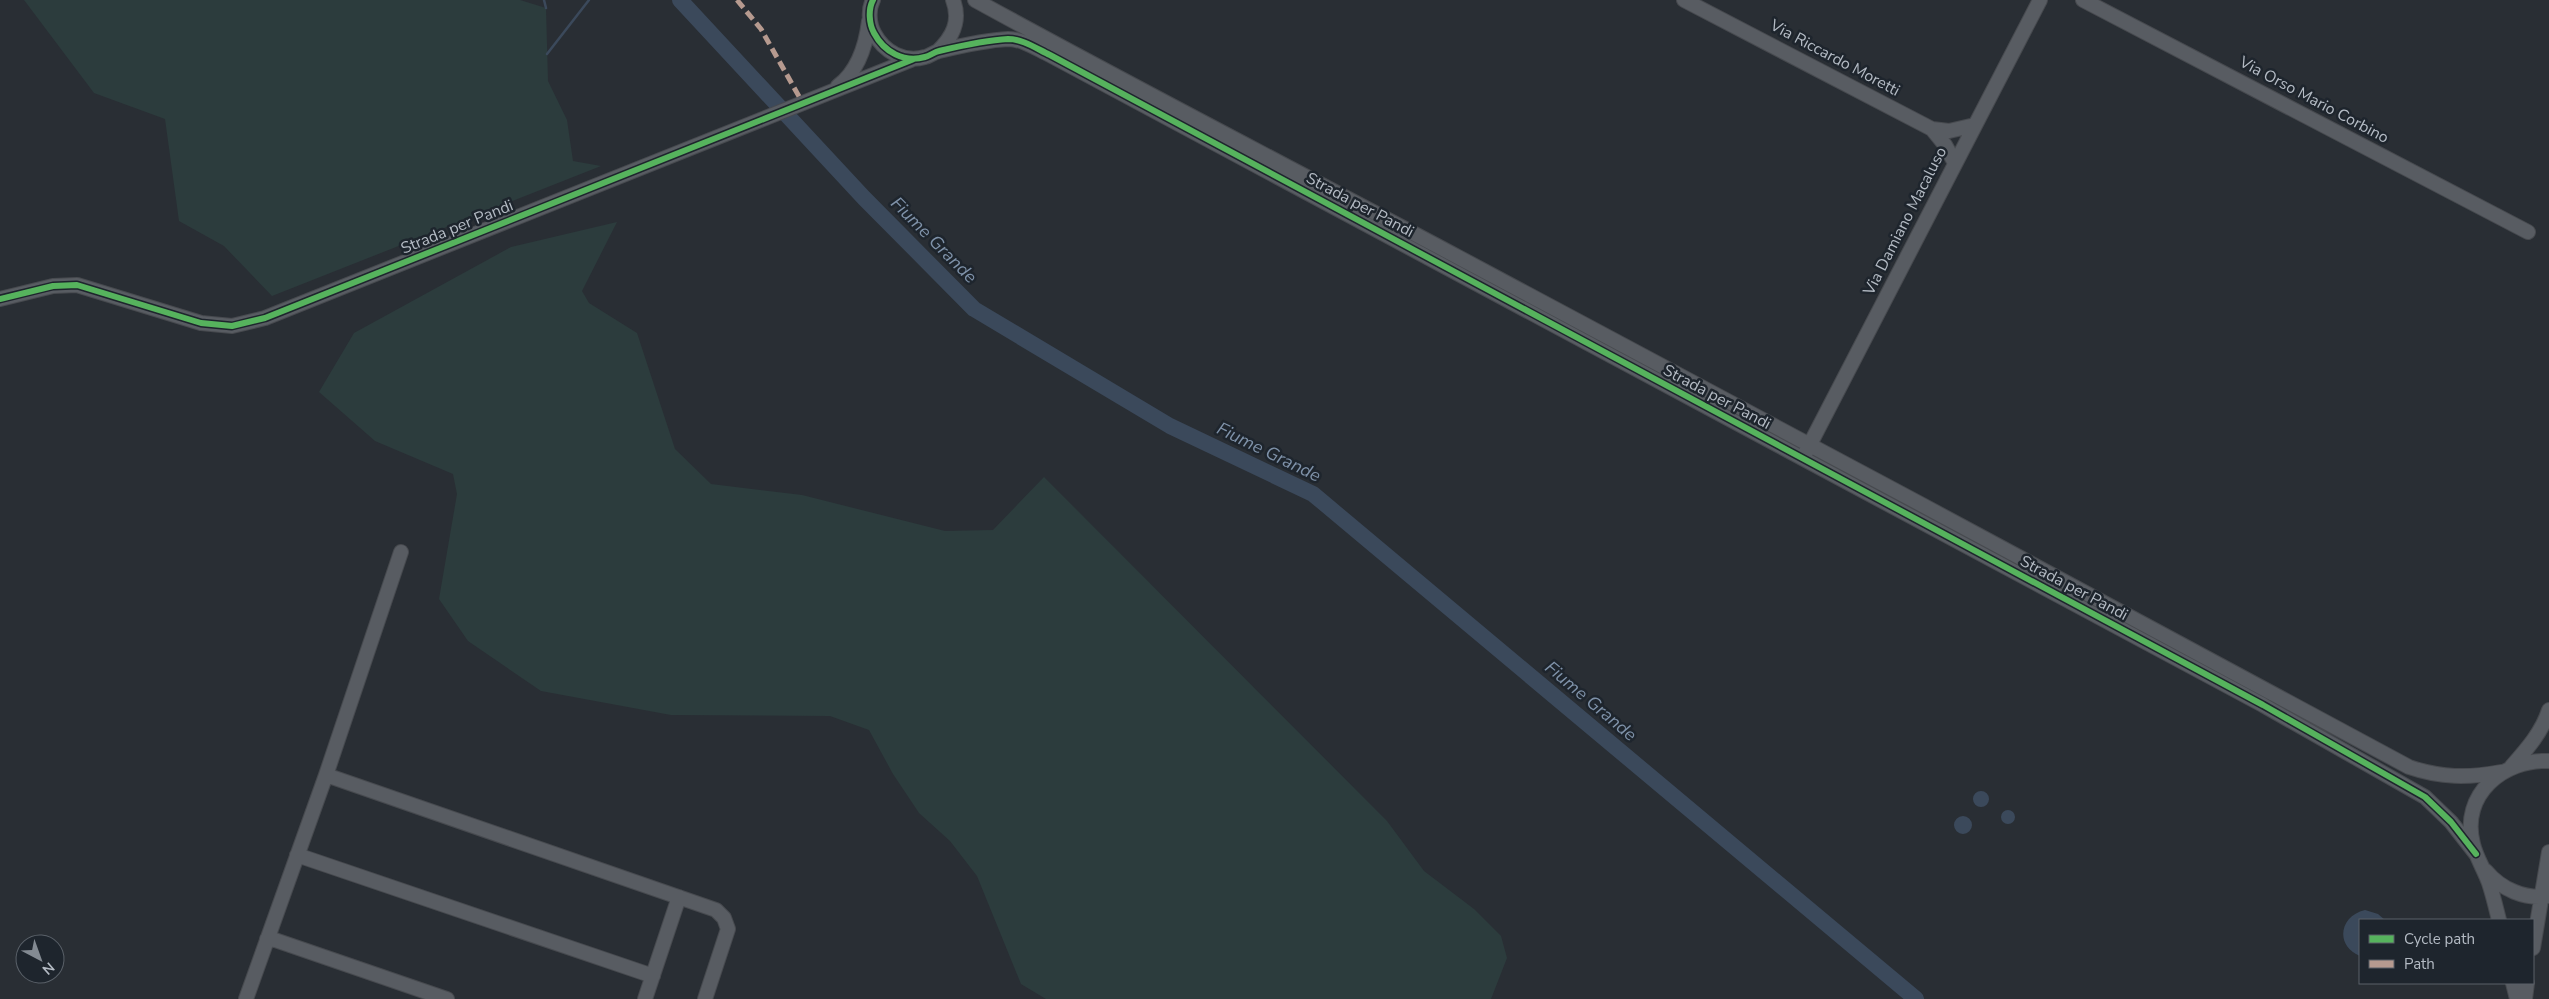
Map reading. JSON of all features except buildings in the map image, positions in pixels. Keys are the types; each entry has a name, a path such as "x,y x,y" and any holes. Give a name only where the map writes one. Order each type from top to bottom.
{"street":[{"path":"937,52 947,43 953,32 956,20 954,0"},
{"name":"Strada per Pandi","path":"975,0 1262,155 1411,231 1810,444 2409,767 2438,776 2468,778 2533,760 2549,761"},
{"name":"Via Riccardo Moretti","path":"1684,0 1932,129 1945,144 1955,163"},
{"name":"Via Damiano Macaluso","path":"1802,459 2040,0"},
{"name":"Via Orso Mario Corbino","path":"2084,0 2528,232"},
{"path":"871,5 872,30 879,42 889,52 902,58 914,59"},
{"path":"831,91 846,80 855,67 867,36 871,5"},
{"name":"Strada per Pandi","path":"0,300 52,286 77,285 201,323 232,326 265,318 737,128 914,59 937,52 1009,39 1023,42 2263,705 2408,786 2436,806 2479,860 2503,886 2516,893 2545,896"},
{"path":"1932,129 1949,131 1975,125"},
{"path":"246,999 326,775 401,552"},
{"path":"2498,919 2490,884 2479,860 2471,833 2474,810 2487,785 2506,769 2535,738 2543,726 2549,710"},
{"path":"326,775 716,910 724,918 728,930 705,999"},
{"path":"2534,942 2545,896 2549,852"},
{"path":"297,854 653,976"},
{"path":"645,999 679,896"},
{"path":"2534,944 2549,915"},
{"path":"267,939 275,940 447,999"},
{"path":"2514,984 2517,999"},
{"path":"2525,999 2527,984"}],"shaded area":[{"path":"24,0 520,0 546,8 548,81 567,120 573,161 601,166 272,296 224,246 179,221 165,119 94,93"},
{"path":"617,222 582,291 589,303 637,333 675,449 711,484 802,495 945,531 993,530 1044,477 1387,821 1424,871 1474,909 1501,936 1507,958 1491,999 1046,999 1021,984 977,876 950,841 919,813 893,774 869,730 830,716 671,715 541,691 468,641 439,599 457,494 453,474 375,441 319,392 354,333 511,247"}],"water":[{"path":"1978,791 1984,791 1989,796 1987,805 1978,807 1973,802 1973,796"},
{"path":"2005,810 2011,810 2015,817 2011,824 2005,824 2001,820 2001,814"},
{"path":"1959,816 1967,816 1972,821 1970,832 1959,834 1954,829 1954,821"},
{"path":"2365,910 2378,914 2384,919 2359,919 2359,955 2347,945 2343,931 2350,918 2356,913"}],"waterway":[{"name":"Fiume Grande","path":"544,0 546,8"},
{"path":"547,54 589,0"},
{"name":"Fiume Grande","path":"680,0 864,198 974,309 1170,426 1313,494 1916,999"}],"marked path":[{"path":"737,0 761,29 805,107"}],"cycle path":[{"path":"873,0 870,12 872,29 878,40 889,51 902,57 917,58 964,45 1008,39 1014,39 1035,47 2263,705 2425,797 2451,822 2476,854"},
{"path":"0,299 53,286 77,285 201,323 232,326 265,318 914,59"}]}
